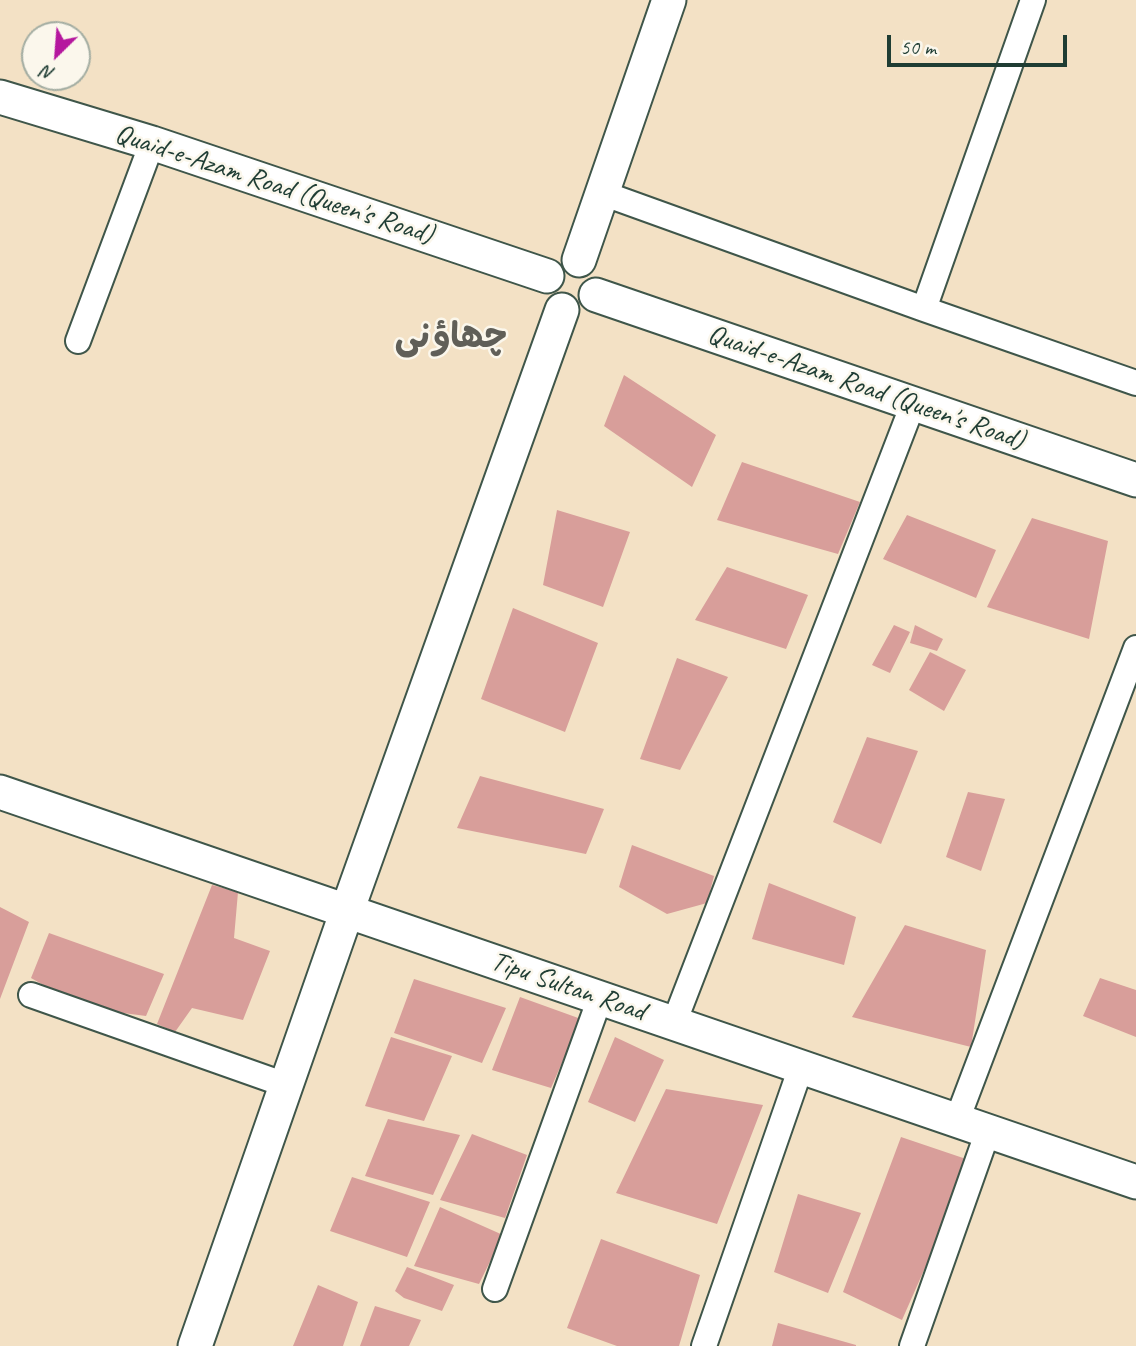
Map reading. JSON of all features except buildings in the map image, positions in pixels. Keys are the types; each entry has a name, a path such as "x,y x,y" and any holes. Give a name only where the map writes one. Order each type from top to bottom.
{"street":[{"path":"579,260 669,0"},
{"path":"924,309 1033,0"},
{"name":"Quaid-e-Azam Road (Queen's Road)","path":"0,97 152,143 547,276"},
{"path":"78,341 152,143"},
{"path":"602,193 1136,383"},
{"path":"566,260 579,260 589,265 595,274 598,284 596,295 588,306 575,312 562,310 551,302 545,289 547,276 554,265 566,260"},
{"name":"Quaid-e-Azam Road (Queen's Road)","path":"596,295 1136,480"},
{"path":"195,1346 562,310"},
{"path":"674,1023 913,404"},
{"path":"912,1346 972,1126 1136,648"},
{"name":"Tipu Sultan Road","path":"0,792 1136,1182"},
{"path":"31,995 286,1085"},
{"path":"495,1289 600,998"},
{"path":"704,1346 802,1067"}],"district":[{"name":"چھاؤنی","path":"451,338"}]}
